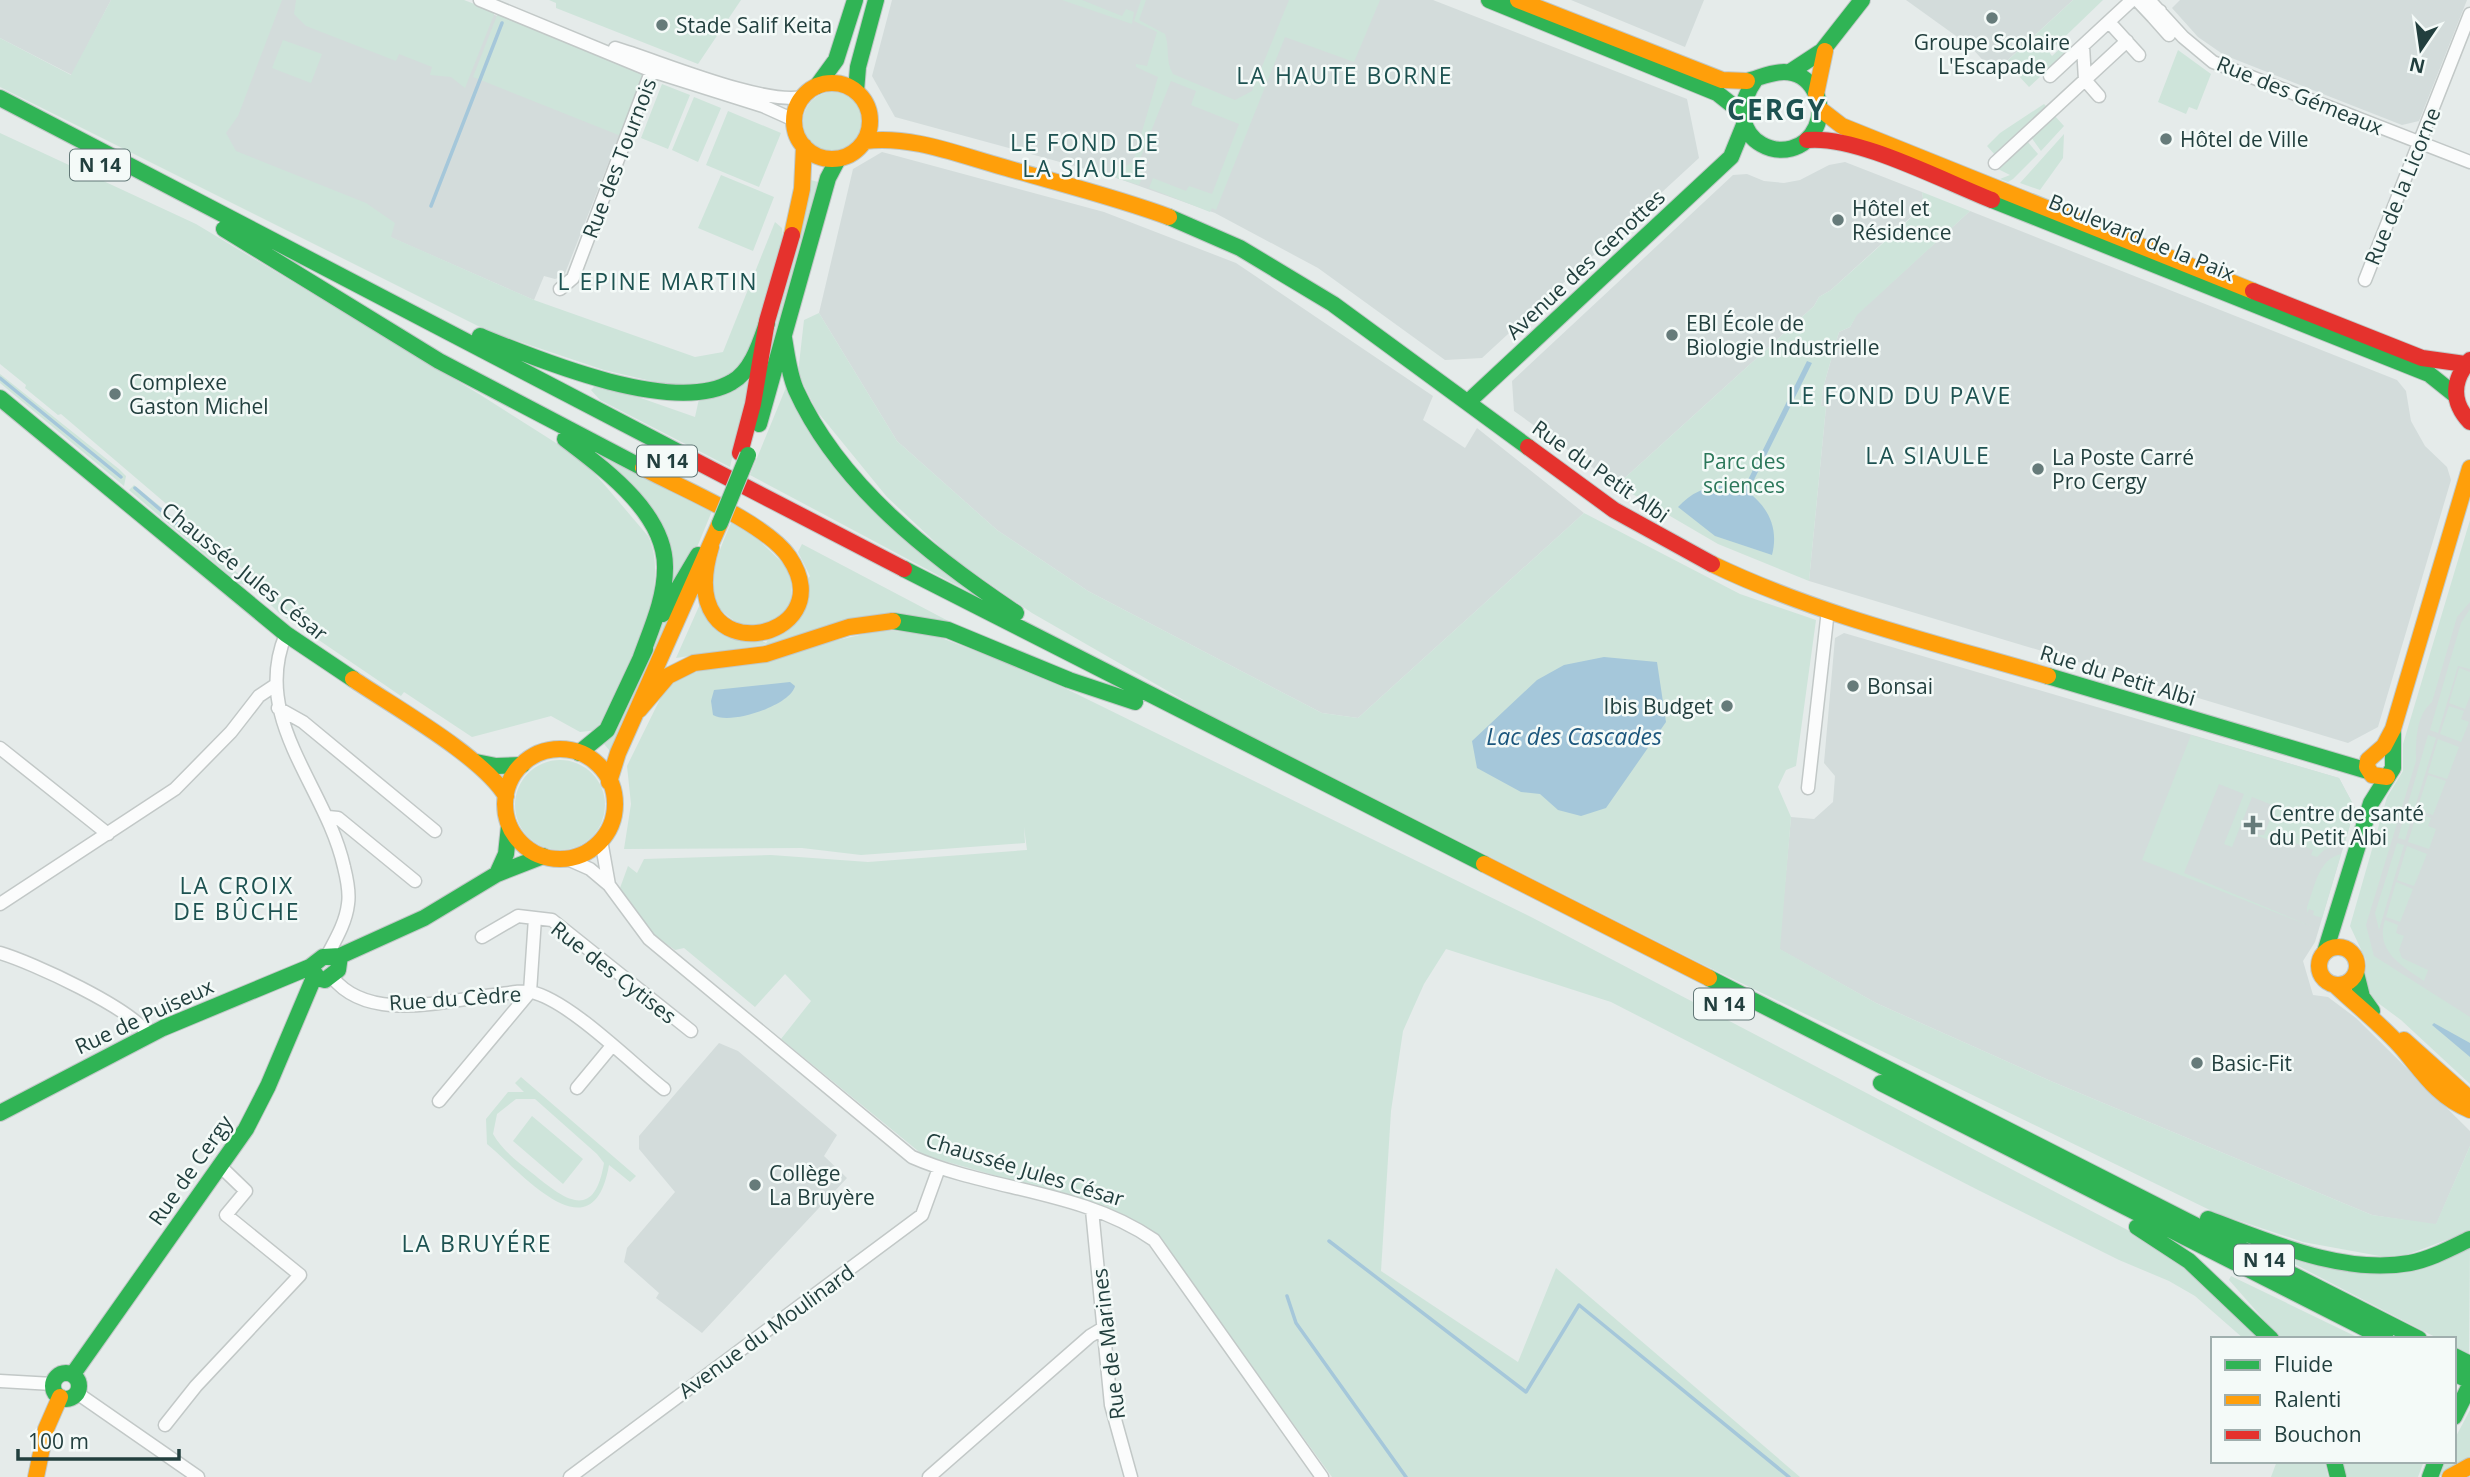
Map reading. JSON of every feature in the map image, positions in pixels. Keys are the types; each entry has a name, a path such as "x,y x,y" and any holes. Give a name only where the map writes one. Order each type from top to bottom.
{"main road":[{"path":"817,86 840,84 856,92 866,104 870,121 865,141 854,153 838,159 822,158 804,146 797,135 794,120 803,97 817,86 836,60 855,0"},
{"path":"856,92 858,66 876,0"},
{"path":"1489,0 1717,93 1742,119 1750,135 1764,146 1786,149 1807,140 1818,124 1825,51"},
{"path":"1518,0 1673,63 1728,81 1755,80 1772,72 1790,72 1804,79 1818,102"},
{"path":"1790,72 1825,51 1862,0"},
{"path":"1742,119 1744,94 1755,80"},
{"name":"N 14","path":"0,98 1142,698 2053,1172 2382,1337"},
{"name":"Boulevard de la Paix","path":"1818,102 1842,127 2329,323 2426,360 2468,362"},
{"name":"N 14","path":"0,113 858,561 1142,698 2415,1337"},
{"name":"Avenue des Genottes","path":"1731,157 1742,119"},
{"name":"Rue du Petit Albi","path":"870,121 878,130 918,144 1138,206 1240,248 1333,304 1638,525 1750,582 1828,610 2340,762 2374,767"},
{"name":"Boulevard de la Paix","path":"1807,140 1827,138 1864,149 2429,374 2454,394"},
{"name":"Rue du Petit Albi","path":"865,141 880,139 918,144"},
{"path":"744,454 767,323 795,215 803,170 804,146"},
{"name":"Avenue des Genottes","path":"1468,402 1731,157 1764,146"},
{"path":"579,753 605,733 641,657 717,522 744,454 784,338 828,178 838,159"},
{"path":"201,216 439,360 774,539 791,555 802,583 800,602 789,620 775,631 758,635 738,634 718,621 706,603 703,588 717,522"},
{"path":"250,229 483,337 568,368 660,391 703,394 735,381 753,358 767,323"},
{"path":"784,338 795,388 814,422 853,472 903,525 989,596 1106,664 1142,698"},
{"path":"2468,362 2457,378 2454,394 2458,408 2469,426"},
{"path":"494,390 599,466 654,530 665,557 664,574 641,657"},
{"name":"Chaussée Jules César","path":"0,398 286,634 475,762 497,781 506,796"},
{"path":"2470,468 2393,729 2374,767 2371,803 2319,970 2325,980 2335,985 2403,1049 2418,1071 2454,1103 2470,1111"},
{"path":"509,826 523,845 543,856 565,858 585,853 601,839 611,822 614,808 610,782 618,753 711,547"},
{"path":"639,710 666,676 681,665 767,653 854,626 881,621 922,624 953,632 1093,689 1142,698"},
{"path":"2374,767 2385,753 2392,760 2393,729"},
{"path":"497,874 506,854 509,826 506,796 511,779 522,765 549,751 579,753 597,765 610,782"},
{"name":"Chaussée Jules César","path":"475,762 496,766 522,765"},
{"path":"334,955 338,970 332,977 325,980 312,971 313,962 424,918 497,874 543,856"},
{"path":"2347,882 2341,925 2348,949 2356,960 2361,997 2470,1099"},
{"path":"2325,952 2338,946 2348,949"},
{"name":"Rue de Puiseux","path":"0,1113 149,1036 226,1000 312,971"},
{"name":"Rue de Cergy","path":"73,1374 246,1129 268,1086 312,971"},
{"path":"2335,985 2348,982 2356,973"},
{"path":"2053,1172 2189,1261 2269,1337"},
{"path":"2109,1182 2131,1184 2197,1215 2255,1237 2329,1258 2398,1265 2435,1255 2470,1239"},
{"path":"36,1477 46,1429 56,1391 61,1374 73,1374 79,1383 77,1393 69,1399 56,1391"},
{"path":"2456,1413 2470,1383"},
{"path":"2450,1477 2470,1466"}],"street":[{"path":"480,0 770,108 794,120"},
{"path":"2050,76 2135,0 2157,14 2169,35"},
{"name":"Rue des Gémeaux","path":"2150,0 2157,14 2213,62 2470,162"},
{"name":"Rue de la Licorne","path":"2365,280 2470,14"},
{"path":"2109,22 2139,55"},
{"path":"1995,163 2127,41"},
{"path":"2083,46 2085,80 2099,96"},
{"path":"654,66 770,96 803,97"},
{"name":"Rue des Tournois","path":"560,289 573,278 654,66"},
{"path":"1808,788 1828,610"},
{"path":"286,634 274,686 278,708 340,848 349,904 334,955"},
{"path":"0,904 175,789 231,732 259,696 274,686"},
{"path":"278,708 303,722 435,831"},
{"path":"0,748 107,834"},
{"path":"328,817 338,818 415,881"},
{"name":"Chaussée Jules César","path":"601,839 609,885"},
{"name":"Chaussée Jules César","path":"565,858 590,869 609,885 649,939 912,1157 939,1168 1092,1210 1129,1223 1154,1240 1322,1477"},
{"name":"Rue des Cytises","path":"482,937 518,916 552,920 691,1031"},
{"name":"Rue des Cytises","path":"530,992 535,918"},
{"path":"0,953 22,960 122,1011 144,1028 149,1036"},
{"name":"Rue du Cèdre","path":"332,977 353,995 372,1003 404,1005 530,992 558,1003 664,1089"},
{"path":"439,1101 530,992"},
{"path":"577,1088 611,1047"},
{"path":"165,1425 196,1386 300,1275 226,1214 246,1191 219,1166"},
{"name":"Avenue du Moulinard","path":"570,1477 922,1215 939,1168"},
{"name":"Rue de Marines","path":"1092,1210 1111,1405 1131,1477"},
{"path":"929,1477 1090,1336 1105,1326"},
{"path":"0,1381 56,1391"},
{"path":"77,1393 198,1477"}],"shaded area":[{"path":"0,0 111,0 72,75 0,38"},
{"path":"177,0 457,0 638,72 641,80 564,276 555,279 544,276 534,300 390,237 217,148"},
{"path":"892,0 1433,0 1687,99 1699,158 1482,358 1445,360 1318,268 1215,213 1111,176 895,117 872,76"},
{"path":"1571,0 1704,0 1685,47"},
{"name":"Groupe Scolaire L'Escapade","path":"1906,0 2073,0 1998,69 1989,67 1970,46"},
{"path":"2180,0 2467,0 2419,121 2402,125 2224,55 2198,37 2172,8"},
{"path":"882,152 1104,212 1236,263 1433,396 1423,420 1465,448 1477,428 1584,513 1358,718 1322,713 1088,591 997,530 897,441 819,313 853,169"},
{"name":"EBI École de Biologie Industrielle","path":"1845,162 1922,192 1924,205 1831,290 1819,297 1814,306 1617,485 1514,411 1512,381 1733,175 1747,174 1764,181 1784,183 1800,180 1829,165"},
{"path":"1970,211 2397,380 2406,391 2411,421 2425,446 2447,467 2451,480 2378,727 2348,743 1809,581 1826,407 1821,406 1823,388 1839,332 1850,327 1856,315"},
{"path":"2470,545 2470,1076 2370,964 2356,937 2402,798 2410,746"},
{"path":"1844,633 2339,778 2355,808 2315,942 2303,961 2313,995 2328,997 2356,1018 2470,1131 2470,1146 2436,1225 2372,1215 2053,1082 1876,1003 1779,949 1791,817 1814,819 1833,802 1835,776 1824,763 1835,638"},
{"name":"Collège La Bruyère","path":"719,1043 738,1051 837,1135 824,1156 847,1178 702,1333 656,1298 659,1293 624,1262 627,1248 675,1192 639,1149 639,1136"}],"green space":[{"path":"111,0 282,0 238,116 226,133 236,151 366,203 395,223 391,237 534,300 695,357 723,352 775,222 782,228 783,240 754,347 735,375 690,390 604,370 488,331 0,87 0,38 71,75"},
{"path":"296,0 464,0 495,12 465,88 451,77 430,75 432,67 399,54 396,61 306,26 294,14"},
{"name":"Stade Salif Keita","path":"549,0 741,0 698,64 556,8 556,3"},
{"path":"1062,0 1082,0 1122,16 1126,9 1134,12 1132,24"},
{"path":"1141,0 1146,0 1139,20 1165,34 1173,74 1235,100 1252,91 1289,0 1380,0 1354,62 1285,37 1216,210 1212,208 1210,212 1149,188 1153,178 1186,191 1189,186 1212,194 1239,124 1191,105 1196,91 1171,81 1136,169 1144,173 1139,185 1116,178 1117,173 1110,171 1112,166 1122,168 1133,162 1158,77 1136,67 1136,64 1147,66 1157,32 1134,21"},
{"path":"2073,0 2103,0 2049,52 2052,56 2064,45 2069,50 2029,87 2006,62"},
{"path":"498,13 642,72 644,75 621,136 473,77"},
{"path":"283,40 322,54 311,83 272,68"},
{"path":"2178,50 2211,74 2197,110 2189,107 2186,114 2158,102"},
{"path":"662,84 690,95 668,149 641,138"},
{"path":"827,92 839,92 858,105 863,122 861,134 850,147 839,152 827,152 808,139 803,128 803,116 816,97"},
{"path":"694,97 721,108 698,162 672,150"},
{"path":"2044,104 2050,110 1996,156 1987,146 2000,133"},
{"path":"728,111 781,133 759,187 706,165"},
{"path":"2054,115 2064,126 2041,151 2031,137"},
{"path":"0,133 196,224 479,394 564,448 591,469 648,536 654,557 655,581 651,608 633,662 598,730 580,732 551,716 472,737 404,692 401,696 279,613 271,605 267,591 252,577 61,414 58,415 25,388 26,385 0,364"},
{"path":"2064,134 2063,158 2040,190 2020,183"},
{"path":"2027,141 2038,154 2013,179 2008,182 2000,179 2010,175 1996,168"},
{"path":"721,175 774,197 753,251 698,228"},
{"path":"807,179 822,183 760,401 764,359"},
{"name":"Parc des sciences","path":"1922,192 1970,211 1857,315 1850,327 1839,332 1823,388 1821,406 1826,407 1809,581 1718,544 1617,485 1814,306 1819,297 1831,290 1924,206"},
{"path":"819,313 897,441 997,530 1088,591 1322,713 1358,718 1584,513 1740,594 1816,620 1796,766 1786,770 1778,787 1791,817 1780,949 1876,1003 2053,1082 2372,1215 2436,1224 2470,1146 2470,1231 2396,1259 2303,1242 2216,1213 1700,963 1206,713 1032,613 950,556 887,497 816,410 798,373 804,320"},
{"path":"0,374 119,469 126,476 124,486 0,383"},
{"path":"750,381 730,467 600,400 591,390 598,383 695,417 699,399"},
{"path":"787,385 796,407 977,596 750,475"},
{"path":"586,445 712,511 695,552 670,591 670,563"},
{"path":"134,485 210,547 243,578 246,585 239,584 129,490"},
{"path":"2470,520 2470,602 2457,617 2432,702 2419,722 2416,761 2366,925 2374,956 2470,1017 2470,1084 2401,1020 2374,1000 2365,983 2366,960 2350,926 2387,797 2403,771 2403,744"},
{"path":"732,521 748,530 792,572 791,604 773,624 741,626 716,604 713,596 713,574"},
{"path":"802,544 954,624 929,620 676,658 700,604 766,643 810,576 798,552"},
{"path":"689,576 611,752 604,744 611,735 655,636"},
{"path":"2470,609 2470,669 2458,666 2438,733 2430,730 2461,623"},
{"path":"882,630 931,634 1038,675 1533,918 2139,1236 2195,1276 2257,1337 2242,1337 2195,1296 2169,1281 2119,1260 1980,1191 1611,1002 1446,949 1424,984 1403,1031 1391,1111 1381,1271 1518,1362 1556,1268 1800,1477 1332,1477 1153,1231 1125,1216 1081,1200 923,1155 781,1039 811,1001 785,974 755,1007 684,948 675,950 655,936 620,888 628,866 637,873 644,859 771,855 868,862 1027,850 1024,827 1025,843 861,855 802,848 624,849 631,804 627,766 664,691 684,675"},
{"path":"2459,668 2470,672 2470,696 2465,709 2449,703"},
{"path":"2449,706 2464,711 2461,719 2469,722 2461,742 2440,734"},
{"path":"2191,735 2339,778 2355,808 2345,842 2324,850 2317,857 2311,855 2313,850 2282,838 2279,844 2255,835 2264,835 2275,806 2252,797 2232,847 2224,844 2244,794 2219,784 2184,873 2313,927 2142,860"},
{"path":"2428,735 2436,738 2405,840 2398,838"},
{"path":"2438,739 2459,747 2447,779 2428,773"},
{"path":"551,760 569,760 585,767 598,780 605,796 605,814 598,830 585,843 569,850 551,850 535,843 522,830 515,814 515,796 522,780 535,767"},
{"path":"2428,775 2446,781 2433,815 2417,810"},
{"path":"2417,813 2431,818 2428,826 2436,829 2429,849 2408,842"},
{"path":"2397,843 2404,845 2379,930 2375,913"},
{"path":"2407,846 2427,854 2414,886 2397,880"},
{"path":"2341,854 2322,918 2313,915 2314,911 2309,909 2307,913 2322,868 2333,857"},
{"path":"2396,882 2413,889 2400,922 2386,917"},
{"path":"2385,920 2398,925 2396,933 2404,936 2399,950 2402,958 2428,970 2424,981 2399,963 2387,949 2383,931"},
{"path":"521,1077 636,1176 630,1182 609,1165 601,1192 588,1205 573,1207 555,1201 537,1188 487,1144 486,1119 508,1092 524,1092 515,1083","holes":["516,1099 535,1099 604,1163 593,1194 585,1199 576,1200 555,1191 501,1146 493,1134 497,1114"]},
{"path":"532,1116 583,1159 563,1184 513,1141"},
{"path":"2470,1244 2469,1354 2456,1347 2456,1337 2435,1337 2281,1257 2346,1266"},
{"path":"2231,1276 2357,1337 2279,1337 2229,1280"},
{"path":"2470,1410 2470,1461 2440,1476 2444,1463 2456,1463 2456,1436"},
{"path":"2276,1463 2325,1463 2328,1477 2271,1477"},
{"path":"2340,1463 2423,1463 2418,1477 2344,1477"}],"water":[{"path":"1807,361 1812,363 1748,492 1761,504 1770,519 1774,536 1772,555 1715,536 1678,507 1692,495 1708,488 1725,486 1743,490"},
{"name":"Lac des Cascades","path":"1604,657 1657,662 1666,722 1606,808 1581,816 1558,810 1540,794 1521,792 1477,768 1472,741 1537,680 1564,665"},
{"path":"790,682 795,686 791,693 759,712 732,718 713,715 711,701 714,690"},
{"path":"2434,1023 2470,1043 2470,1057 2432,1025"}],"waterway":[{"path":"431,206 502,23"},
{"path":"0,378 121,477"},
{"path":"135,488 211,553"},
{"path":"1329,1241 1526,1392 1579,1305 1789,1477"},
{"path":"1287,1296 1296,1323 1406,1477"}],"traffic: fast":[{"path":"817,86 836,60 855,0"},
{"path":"856,91 858,67 876,0"},
{"path":"1489,0 1717,93 1741,112"},
{"path":"1790,72 1822,51 1862,0"},
{"path":"1747,81 1784,72 1794,73 1809,83 1818,99 1819,118 1816,127 1805,141 1791,148 1776,149 1762,144 1750,134 1744,120 1745,102 1755,80"},
{"path":"0,98 686,456"},
{"path":"1468,402 1731,157 1744,125"},
{"path":"759,424 828,178 838,159"},
{"path":"1992,200 2429,374 2454,394"},
{"path":"1169,217 1240,248 1333,304 1528,447"},
{"path":"224,229 439,361 643,468"},
{"path":"480,336 606,381 676,393 707,391 739,377 754,356 767,323"},
{"path":"784,338 796,390 814,425 862,488 921,543 1016,613"},
{"path":"0,398 286,634 353,679"},
{"path":"565,439 630,494 644,511 663,548 663,591 641,657"},
{"path":"720,523 748,455"},
{"path":"663,614 698,555"},
{"path":"904,569 1484,864"},
{"path":"893,621 948,630 1069,680 1135,702"},
{"path":"579,753 607,730 645,649"},
{"path":"2048,676 2368,771"},
{"path":"2325,952 2371,803 2393,768 2393,734"},
{"path":"476,762 496,766 522,765"},
{"path":"497,874 506,854 509,826"},
{"path":"340,956 424,918 497,874 543,856"},
{"path":"310,967 318,978 325,980 338,970 340,956"},
{"path":"310,967 323,957 340,956"},
{"path":"0,1113 163,1028 310,967"},
{"path":"2356,973 2362,997 2372,1011"},
{"path":"73,1374 246,1129 268,1086 315,975"},
{"path":"1709,978 2415,1337"},
{"path":"1881,1083 2382,1337"},
{"path":"2208,1219 2307,1254 2358,1264 2410,1263 2470,1239"},
{"path":"2137,1227 2189,1261 2269,1337"},
{"path":"2456,1357 2470,1364"},
{"path":"66,1373 75,1377 79,1386 75,1395 66,1399 57,1395 53,1386 57,1377 66,1373"},
{"path":"2456,1374 2470,1381"},
{"path":"2456,1413 2470,1385"},
{"path":"2334,1463 2338,1477"},
{"path":"2430,1477 2435,1463"}],"traffic: slow":[{"path":"1518,0 1722,80 1747,81"},
{"path":"1816,94 1825,51"},
{"path":"832,83 847,86 859,94 867,106 870,121 867,136 859,148 847,156 832,159 817,156 805,148 797,136 794,121 797,106 805,94 817,86 832,83"},
{"path":"1820,109 1842,126 2253,291"},
{"path":"865,141 900,141 935,147 1169,217"},
{"path":"792,235 802,189 804,146"},
{"path":"643,468 743,519 778,544 789,557 801,586 796,610 779,626 757,633 733,630 714,616 705,589 711,547"},
{"path":"2387,777 2372,775 2367,767 2368,760 2384,746 2393,729 2470,468"},
{"path":"609,782 618,753 720,523"},
{"path":"1712,564 1835,613 2048,676"},
{"path":"639,710 668,676 694,663 766,654 849,627 893,621"},
{"path":"353,679 458,749 478,765 506,796"},
{"path":"560,749 581,754 599,765 610,783 615,804 610,825 599,843 581,854 560,859 539,854 521,843 510,825 505,804 510,783 521,765 539,754 560,749"},
{"path":"1484,864 1709,978"},
{"path":"2338,947 2352,952 2357,966 2352,980 2338,985 2324,980 2319,966 2324,952 2338,947"},
{"path":"2335,985 2395,1041 2440,1092 2470,1110"},
{"path":"2404,1040 2470,1099"},
{"path":"36,1477 46,1429 60,1397"},
{"path":"2450,1477 2470,1466"}],"traffic: jam":[{"path":"1807,140 1827,140 1875,152 1992,200"},
{"path":"740,453 753,404 767,321 792,235"},
{"path":"2253,291 2422,358 2465,364"},
{"path":"2470,360 2460,375 2456,391 2459,407 2470,422"},
{"path":"1528,447 1614,510 1712,564"},
{"path":"686,456 904,569"}],"place":[{"name":"Groupe Scolaire L'Escapade","path":"1992,18"},
{"name":"Stade Salif Keita","path":"662,25"},
{"name":"Hôtel de Ville","path":"2166,139"},
{"name":"Hôtel et Résidence","path":"1838,220"},
{"name":"EBI École de Biologie Industrielle","path":"1672,335"},
{"name":"Complexe Gaston Michel","path":"115,394"},
{"name":"La Poste Carré Pro Cergy","path":"2038,469"},
{"name":"Bonsai","path":"1853,686"},
{"name":"Ibis Budget","path":"1727,706"},
{"name":"Centre de santé du Petit Albi","path":"2253,825"},
{"name":"Basic-Fit","path":"2197,1063"},
{"name":"Collège La Bruyère","path":"755,1185"}],"district":[{"name":"LA HAUTE BORNE","path":"1345,75"},
{"name":"CERGY","path":"1777,109"},
{"name":"LE FOND DE LA SIAULE","path":"1085,155"},
{"name":"L EPINE MARTIN","path":"658,281"},
{"name":"LE FOND DU PAVE","path":"1900,395"},
{"name":"LA SIAULE","path":"1928,455"},
{"name":"LA CROIX DE BÛCHE","path":"237,898"},
{"name":"LA BRUYÉRE","path":"477,1243"}]}
